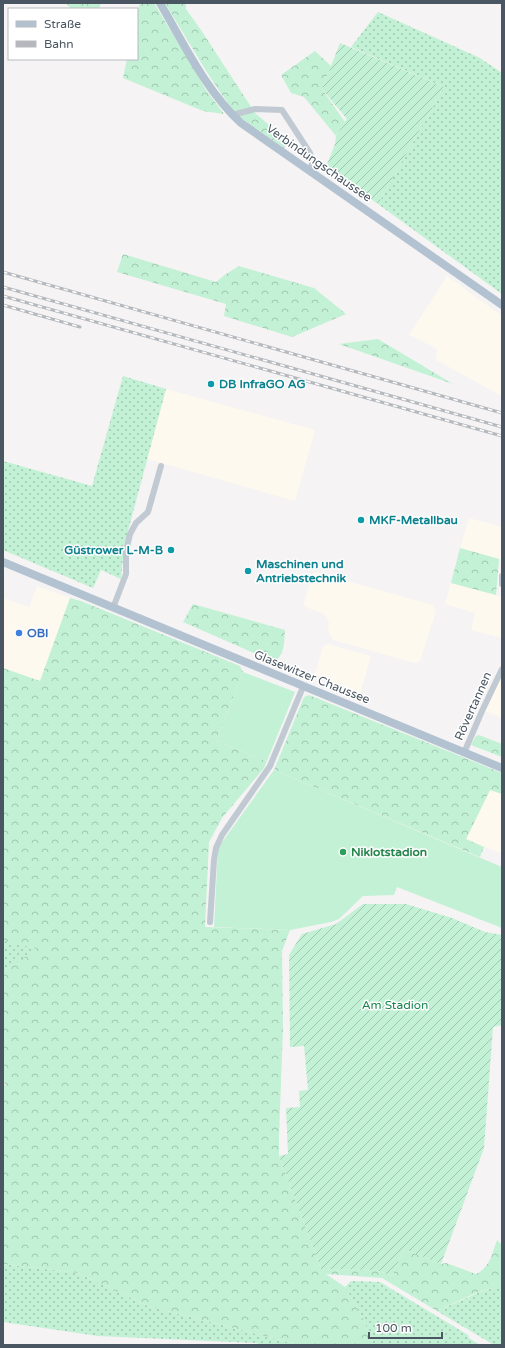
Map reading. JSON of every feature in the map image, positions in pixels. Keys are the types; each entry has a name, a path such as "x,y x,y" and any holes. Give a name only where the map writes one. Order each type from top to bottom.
{"main road":[{"name":"Verbindungschaussee","path":"160,3 207,82 224,106 232,114 249,129 502,305"},
{"name":"Glasewitzer Chaussee","path":"3,562 502,768"}],"street":[{"path":"232,114 255,109 282,110 310,153 312,161 309,171"},
{"path":"113,608 126,574 126,551 130,534 136,523 148,512 160,466"},
{"path":"502,576 502,584"},
{"name":"Rövertannen","path":"464,753 502,669"},
{"path":"210,922 216,848 222,835 270,766 303,686"}],"shaded area":[{"path":"447,276 502,316 502,392 500,395 436,360 437,349 409,335"},
{"path":"166,389 315,430 295,501 147,459"},
{"path":"469,518 502,527 502,560 460,548"},
{"path":"315,572 433,605 436,611 420,661 415,663 333,640 328,631 329,623 327,618 322,613 305,607 304,603 313,573"},
{"path":"451,583 502,597 502,638 471,630 475,613 445,604"},
{"path":"37,586 70,598 40,681 3,668 3,598 29,607"},
{"path":"328,644 371,656 360,694 315,674 323,646"},
{"path":"502,676 502,718 485,711"},
{"path":"490,790 502,794 502,854 466,839"}],"green space":[{"path":"66,3 101,3 99,8 70,8"},
{"path":"140,3 154,3 206,90 224,114 203,111 123,78 127,60 138,60 138,10"},
{"path":"165,3 186,3 186,9 255,113 288,141 284,148 244,120 231,108 208,74"},
{"path":"378,12 480,58 502,73 502,294 378,204 444,87 351,47"},
{"path":"340,43 444,87 378,204 326,167 335,144 336,136 347,119 322,89"},
{"path":"315,51 331,66 322,89 345,122 336,136 304,97 291,93 281,75"},
{"path":"123,254 216,282 239,266 314,288 346,314 292,337 224,316 226,304 117,272"},
{"path":"378,339 453,384 339,344"},
{"path":"123,376 166,389 124,546 121,579 101,570 93,588 3,550 3,461 92,486"},
{"path":"460,548 499,559 496,595 451,583"},
{"path":"70,598 81,601 240,666 243,672 216,741 267,761 264,768 222,818 209,842 205,927 290,930 282,951 283,1028 279,1156 321,1269 376,1270 392,1276 404,1249 441,1264 446,1263 476,1274 487,1264 497,1240 502,1245 502,1288 495,1288 469,1296 437,1311 382,1278 326,1274 345,1287 363,1319 374,1345 300,1345 148,1306 78,1273 3,1264 3,1086 5,1085 3,1077 3,971 37,949 3,940 3,668 40,681"},
{"path":"193,604 285,630 284,644 280,656 274,662 183,622"},
{"path":"243,672 295,692 267,761 216,741"},
{"path":"309,695 502,773 502,794 490,790 466,839 484,847 480,857 274,770 304,697"},
{"path":"479,735 502,744 502,757 471,745 476,736"},
{"name":"Niklotstadion","path":"274,770 502,867 502,928 397,887 394,895 363,896 339,919 331,922 290,930 214,927 218,848"},
{"name":"Am Stadion","path":"363,904 406,904 452,918 485,932 502,935 502,1025 493,1027 484,1148 441,1264 404,1249 392,1276 376,1270 321,1269 279,1156 288,1154 286,1108 300,1107 299,1091 308,1090 304,1046 290,1047 289,955 302,934 336,924"},
{"path":"3,940 38,949 3,971"},
{"path":"3,1264 78,1273 148,1306 300,1345 263,1345 256,1343 98,1336 3,1322"},
{"path":"351,1281 380,1282 468,1335 469,1338 480,1345 374,1345 363,1319 345,1287"},
{"path":"497,1287 502,1288 502,1345 494,1345 437,1311 480,1292"}],"railway":[{"path":"3,272 502,413"},
{"path":"3,287 502,427"},
{"path":"3,296 502,436"},
{"path":"3,305 80,327"}],"place":[{"name":"DB InfraGO AG","path":"211,384"},
{"name":"MKF-Metallbau","path":"361,520"},
{"name":"Güstrower L-M-B","path":"171,550"},
{"name":"Maschinen und Antriebstechnik","path":"248,571"},
{"name":"OBI","path":"19,633"},
{"name":"Niklotstadion","path":"343,852"}]}
